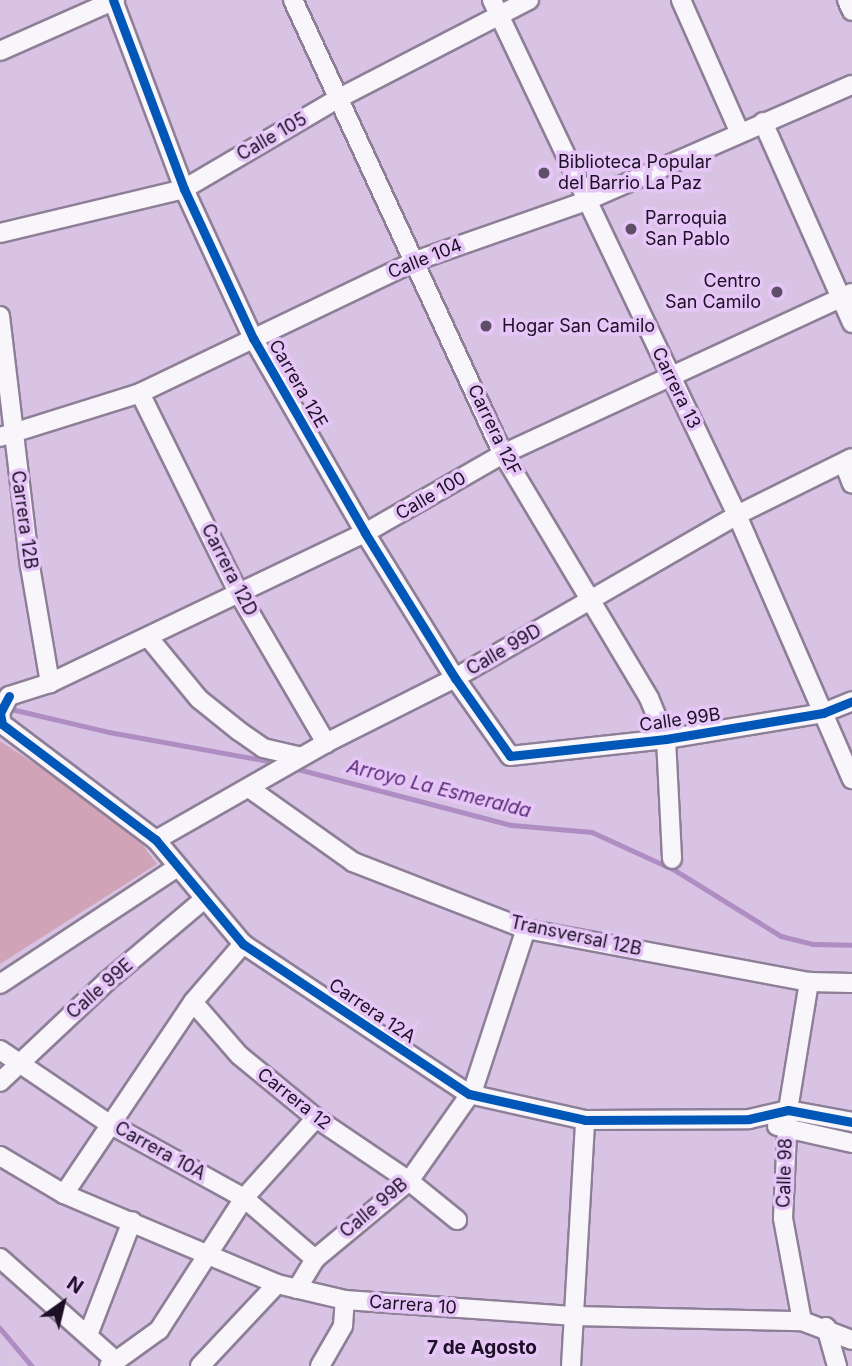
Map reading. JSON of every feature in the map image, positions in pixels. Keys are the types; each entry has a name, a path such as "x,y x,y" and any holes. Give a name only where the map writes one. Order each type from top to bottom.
{"street":[{"path":"0,51 114,0"},
{"name":"Carrera 12E","path":"114,0 184,189 253,338 365,534 455,678 510,756"},
{"name":"Carrera 12F","path":"293,0 503,454 639,677 666,739 672,859"},
{"name":"Calle 105","path":"0,233 184,189 494,7 529,0"},
{"path":"681,0 740,133"},
{"path":"847,0 852,11"},
{"name":"Carrera 13","path":"494,7 737,515 852,779"},
{"name":"Calle 104","path":"6,435 140,393 415,261 586,201 852,85"},
{"path":"763,122 847,296 852,323"},
{"name":"Calle 100","path":"5,693 50,683 148,637 365,534 503,454 847,296"},
{"name":"Carrera 12B","path":"0,316 6,435 50,683"},
{"name":"Carrera 12D","path":"140,393 239,594 326,743"},
{"path":"848,460 852,484"},
{"name":"Calle 99D","path":"156,840 326,743 455,678 737,515 848,460"},
{"path":"148,637 199,699 263,748 298,759"},
{"name":"Carrera 12A","path":"5,693 0,713 2,724 17,738 70,772 156,840 176,868 243,944 471,1092 585,1120 750,1119 788,1110 852,1122"},
{"name":"Calle 99B","path":"510,756 666,739 823,713 852,701"},
{"name":"Transversal 12B","path":"249,788 353,862 526,929 809,982 852,983"},
{"path":"0,984 176,868"},
{"name":"Calle 99E","path":"0,1082 16,1063 203,900"},
{"name":"Calle 99B","path":"297,1289 315,1259 409,1181 471,1092 526,929"},
{"path":"64,1194 108,1123 194,1002 243,944"},
{"name":"Calle 98","path":"802,1321 783,1218 788,1110 809,982"},
{"name":"Carrera 12","path":"194,1002 239,1055 316,1118 409,1181 457,1220"},
{"name":"Carrera 10A","path":"0,1050 108,1123 244,1198 315,1259"},
{"path":"0,1258 88,1335 113,1363 159,1330 207,1251 244,1198 316,1118"},
{"name":"Carrera 12A","path":"750,1119 852,1143"},
{"path":"570,1366 585,1120"},
{"path":"0,1179 5,1159"},
{"name":"Carrera 10","path":"5,1159 64,1194 207,1251 276,1284 345,1300 575,1316 802,1321 826,1327 852,1340"},
{"path":"88,1335 132,1221"},
{"path":"200,1366 276,1284"},
{"path":"320,1366 343,1326 345,1300"},
{"path":"826,1327 837,1366"}],"path":[{"path":"9,1356 16,1365"}],"shaded area":[{"path":"0,741 99,806 142,844 157,864 0,964"}],"waterway":[{"name":"Arroyo La Esmeralda","path":"7,708 109,732 279,763"},
{"name":"Arroyo La Esmeralda","path":"294,768 512,825 592,832 673,869 781,936 813,944 852,945"},
{"path":"0,1328 32,1366"}],"cycle path":[{"path":"113,0 184,189 253,338 365,533 455,678 510,756 666,739 823,713 852,701"},
{"path":"9,696 0,713 2,724 156,840 243,944 469,1094 585,1120 749,1119 788,1110 852,1122"}],"place":[{"name":"Biblioteca Popular del Barrio La Paz","path":"544,173"},
{"name":"Parroquia San Pablo","path":"631,229"},
{"name":"Centro San Camilo","path":"777,292"},
{"name":"Hogar San Camilo","path":"486,326"}],"district":[{"name":"7 de Agosto","path":"482,1348"}]}
